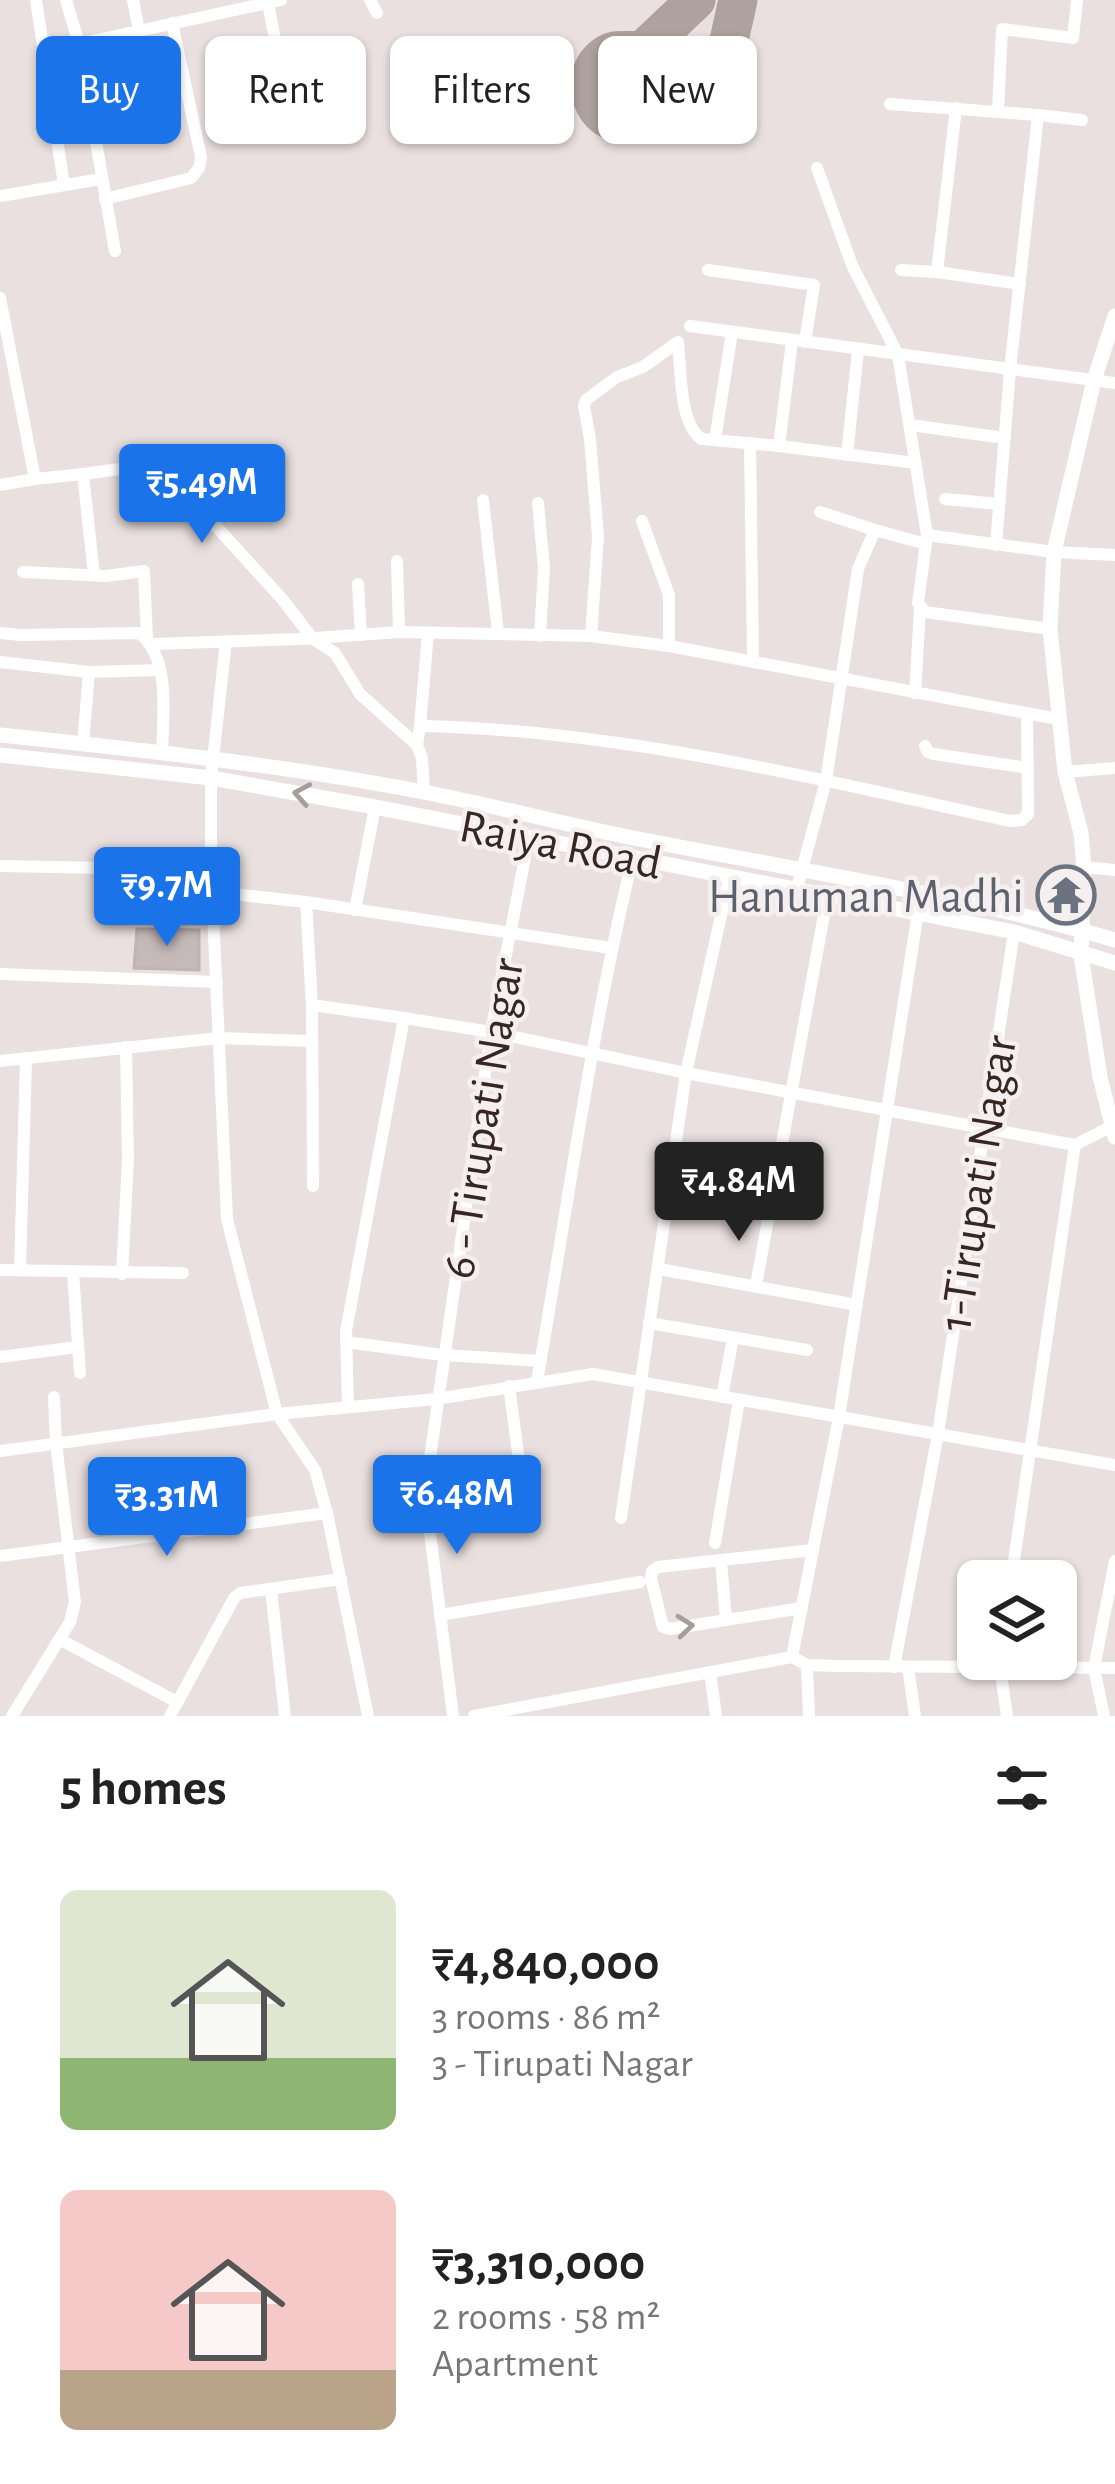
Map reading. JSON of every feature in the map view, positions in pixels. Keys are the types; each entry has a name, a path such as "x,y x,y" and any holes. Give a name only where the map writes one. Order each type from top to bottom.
{"street":[{"path":"36,0 64,185"},
{"path":"67,0 77,36"},
{"path":"133,0 139,30"},
{"path":"998,111 1002,29 1073,38 1077,0"},
{"path":"113,36 229,5 274,2 278,36"},
{"path":"105,199 191,178 200,168 202,157 172,23"},
{"path":"890,104 1082,120"},
{"path":"938,272 956,108"},
{"path":"996,545 1038,116"},
{"path":"95,144 115,250"},
{"path":"817,168 852,265 898,355 926,539 915,693"},
{"path":"0,196 101,179"},
{"path":"708,270 814,285 798,341 779,446"},
{"path":"901,270 1020,284"},
{"path":"0,298 4,345 35,479"},
{"path":"312,1005 491,1032 1075,1145 1114,1132 1108,1076 1081,955 1081,833 1065,772 1049,629 1054,553 1094,380 1115,316"},
{"path":"690,326 1115,383"},
{"path":"715,440 732,332"},
{"path":"591,636 598,537 584,406 616,377 643,367 678,342 686,412 691,430 702,439 916,463"},
{"path":"847,455 858,350"},
{"path":"910,425 1005,438"},
{"path":"750,443 753,662"},
{"path":"0,485 150,465 165,470 314,639 335,652 360,694 417,745 424,792"},
{"path":"83,474 94,575"},
{"path":"945,499 1000,504"},
{"path":"483,500 498,633"},
{"path":"538,503 544,568 540,635"},
{"path":"820,512 875,530 926,539 1115,555"},
{"path":"642,521 668,595 669,646"},
{"path":"797,888 826,781 859,569 875,530"},
{"path":"398,561 399,632"},
{"path":"22,572 144,571 149,641 160,670 163,751"},
{"path":"358,584 361,634"},
{"path":"920,609 1049,629"},
{"path":"0,633 139,633 149,641 314,639 399,632 591,636 669,646 1058,719"},
{"path":"417,745 428,633"},
{"path":"226,641 211,778 211,870 227,1219 277,1414 315,1470 368,1716"},
{"path":"0,662 89,672 160,670"},
{"path":"83,744 89,672"},
{"path":"420,726 480,727 652,749 1011,821 1028,814 1027,713"},
{"name":"Raiya Road","path":"0,735 163,751 424,792 942,897 1115,940"},
{"path":"925,746 934,754 1028,768"},
{"name":"Raiya Road","path":"0,755 211,778 375,807 1014,932 1115,963"},
{"path":"1065,772 1115,768"},
{"path":"355,910 375,807"},
{"name":"6 - Tirupati Nagar","path":"453,1716 424,1493 491,1032 529,837"},
{"path":"537,1381 591,1052 633,857"},
{"path":"0,866 211,870"},
{"path":"1084,867 1115,870"},
{"path":"621,1518 686,1073 730,875"},
{"path":"213,892 611,948"},
{"path":"755,1285 828,893"},
{"path":"306,902 313,1186"},
{"path":"792,1657 839,1417 918,912"},
{"name":"1-Tirupati Nagar","path":"914,1716 901,1666 1014,932"},
{"path":"0,974 217,982"},
{"path":"348,1407 346,1331 404,1018"},
{"path":"0,1060 219,1038 312,1041"},
{"path":"122,1274 128,1160 126,1047"},
{"path":"20,1270 26,1058"},
{"path":"1014,1560 1075,1145"},
{"path":"658,1269 857,1305"},
{"path":"0,1270 183,1273"},
{"path":"73,1272 80,1373"},
{"path":"649,1323 807,1350"},
{"path":"722,1397 733,1337"},
{"path":"346,1342 443,1355 541,1360"},
{"path":"0,1357 76,1347"},
{"path":"0,1451 277,1414 436,1399 592,1374 1115,1466"},
{"path":"428,1519 525,1505 509,1386"},
{"path":"11,1716 70,1622 75,1602 54,1397"},
{"path":"715,1543 739,1400"},
{"path":"0,1556 327,1513"},
{"path":"802,1608 670,1629 663,1627 652,1571 813,1550"},
{"path":"721,1560 726,1620"},
{"path":"1104,1716 1094,1668 1115,1561"},
{"path":"170,1716 234,1598 341,1580"},
{"path":"440,1616 640,1582"},
{"path":"271,1590 285,1716"},
{"path":"59,1640 177,1702"},
{"path":"473,1716 792,1657 807,1665 957,1664"},
{"path":"807,1665 809,1716"},
{"path":"1077,1667 1115,1668"},
{"path":"710,1672 716,1716"},
{"path":"1001,1680 1007,1716"}],"building":[{"path":"137,929 199,930 199,970 134,968"}],"taxiway":[{"path":"696,0 644,49 612,52 596,64 590,91 603,115 633,123 653,117 728,45 738,0"}],"place":[{"name":"Hanuman Madhi","path":"1066,895"}]}
